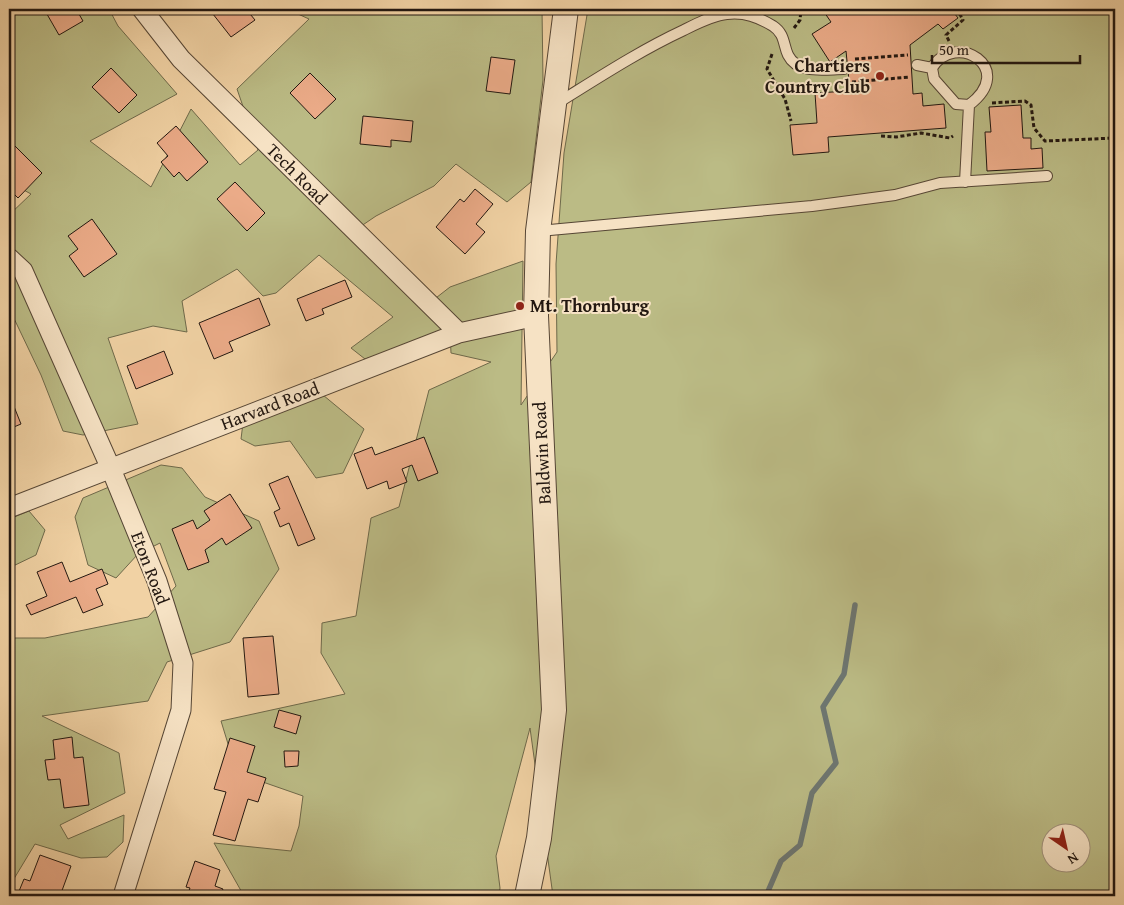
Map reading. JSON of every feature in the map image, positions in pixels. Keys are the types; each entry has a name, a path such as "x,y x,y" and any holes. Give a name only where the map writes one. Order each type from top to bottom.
{"street":[{"name":"Tech Road","path":"142,9 181,59 459,333"},
{"name":"Baldwin Road","path":"527,896 538,838 554,710 536,316 538,231 566,9"},
{"name":"Eton Road","path":"9,258 23,271 111,469 157,580 183,663 181,710 164,770 123,896"},
{"name":"Harvard Road","path":"9,508 459,333 536,316"}],"lane":[{"path":"554,106 649,47 697,24 726,14 757,16 779,30 785,40 788,56 797,66 809,69 844,69"},
{"path":"954,53 972,53 984,63 988,77 981,96 969,105 956,104 924,66 954,53"},
{"path":"965,182 969,105"},
{"path":"538,231 812,206 895,195 940,183 1047,176"}],"path":[{"path":"791,120 785,99 767,69 770,57 800,20 801,9"},
{"path":"954,53 946,35 963,20 957,9"},
{"path":"831,69 841,60 913,54 924,66 917,77 847,82"},
{"path":"1052,142 1115,138"}],"green space":[{"path":"9,9 109,9 118,26 177,94 90,141 151,187 191,109 240,165 258,150 237,89 309,19 287,9 542,9 543,80 531,182 507,202 456,164 434,186 376,216 348,235 423,308 450,287 523,261 521,405 557,352 556,264 564,153 588,9 1115,9 1115,896 553,896 530,728 496,856 500,888 499,896 244,896 214,843 291,851 299,826 303,796 237,773 221,721 345,694 321,653 322,623 356,616 371,518 399,507 429,390 491,362 451,353 450,332 365,359 351,348 393,317 319,255 276,293 263,296 237,269 182,301 187,332 153,326 108,338 138,424 83,435 63,431 41,375 9,308 9,215 31,194 9,182"},
{"path":"323,395 364,429 343,473 316,478 290,441 255,446 241,439 243,423"},
{"path":"161,465 182,468 205,497 259,521 279,569 230,642 167,662 148,701 42,716 119,753 125,793 60,825 68,839 124,815 123,842 107,857 81,858 35,844 9,887 9,638 45,638 148,617 176,586 160,543 138,554 116,578 88,565 75,517 83,498"},
{"path":"29,511 45,530 36,555 9,568 9,519"}],"building":[{"path":"44,9 76,9 83,21 59,35"},
{"path":"209,9 246,9 255,20 231,37"},
{"name":"Chartiers Country Club","path":"822,9 951,9 958,18 943,29 938,24 910,45 913,94 922,93 923,106 944,104 946,128 828,137 829,152 793,155 790,125 817,123 815,93 850,91 846,51 830,62 812,34 831,22"},
{"path":"491,57 515,60 510,94 486,91"},
{"path":"111,68 137,95 119,113 92,87"},
{"path":"310,73 336,99 315,119 290,93"},
{"path":"1021,105 1023,138 1031,138 1031,149 1042,148 1043,168 987,171 985,132 991,132 989,107"},
{"path":"363,116 413,121 411,142 391,140 391,147 360,144"},
{"path":"176,126 208,162 187,181 179,172 174,177 161,162 168,156 157,143"},
{"path":"9,140 42,173 18,198 9,189"},
{"path":"235,182 265,213 247,231 217,199"},
{"path":"475,189 493,204 476,224 485,232 465,254 436,227 460,199 464,202"},
{"path":"92,219 117,254 84,277 69,256 78,249 68,236"},
{"path":"345,280 352,297 322,309 324,314 306,321 297,299"},
{"path":"259,298 270,325 229,342 233,351 214,359 199,323"},
{"path":"164,351 173,374 136,389 127,366"},
{"path":"9,394 21,424 9,429"},
{"path":"424,437 438,473 418,481 412,465 402,469 407,482 389,489 387,481 367,489 354,454 372,447 375,455"},
{"path":"288,476 315,539 298,546 289,523 280,527 274,512 280,509 269,484"},
{"path":"230,494 252,528 226,545 222,538 205,550 209,562 188,570 172,529 193,520 197,529 210,520 204,511"},
{"path":"62,562 70,582 102,569 108,584 96,589 103,605 83,613 76,597 31,615 26,605 47,596 37,572"},
{"path":"273,636 279,694 248,697 243,638"},
{"path":"279,710 301,716 296,734 274,727"},
{"path":"72,737 74,758 83,757 89,805 64,808 60,779 48,780 45,760 55,759 53,740"},
{"path":"230,738 255,746 247,772 266,778 258,802 248,799 235,841 213,835 226,792 214,789"},
{"path":"284,751 299,751 298,766 285,767"},
{"path":"40,855 71,866 60,896 17,896 24,879 30,881"},
{"path":"195,861 220,870 215,886 223,889 220,896 187,896 190,888 186,887"}],"waterway":[{"path":"766,896 781,861 800,845 812,793 836,763 823,707 844,674 855,605"}],"place":[{"name":"Chartiers Country Club","path":"880,76"},
{"name":"Mt. Thornburg","path":"520,306"}]}
